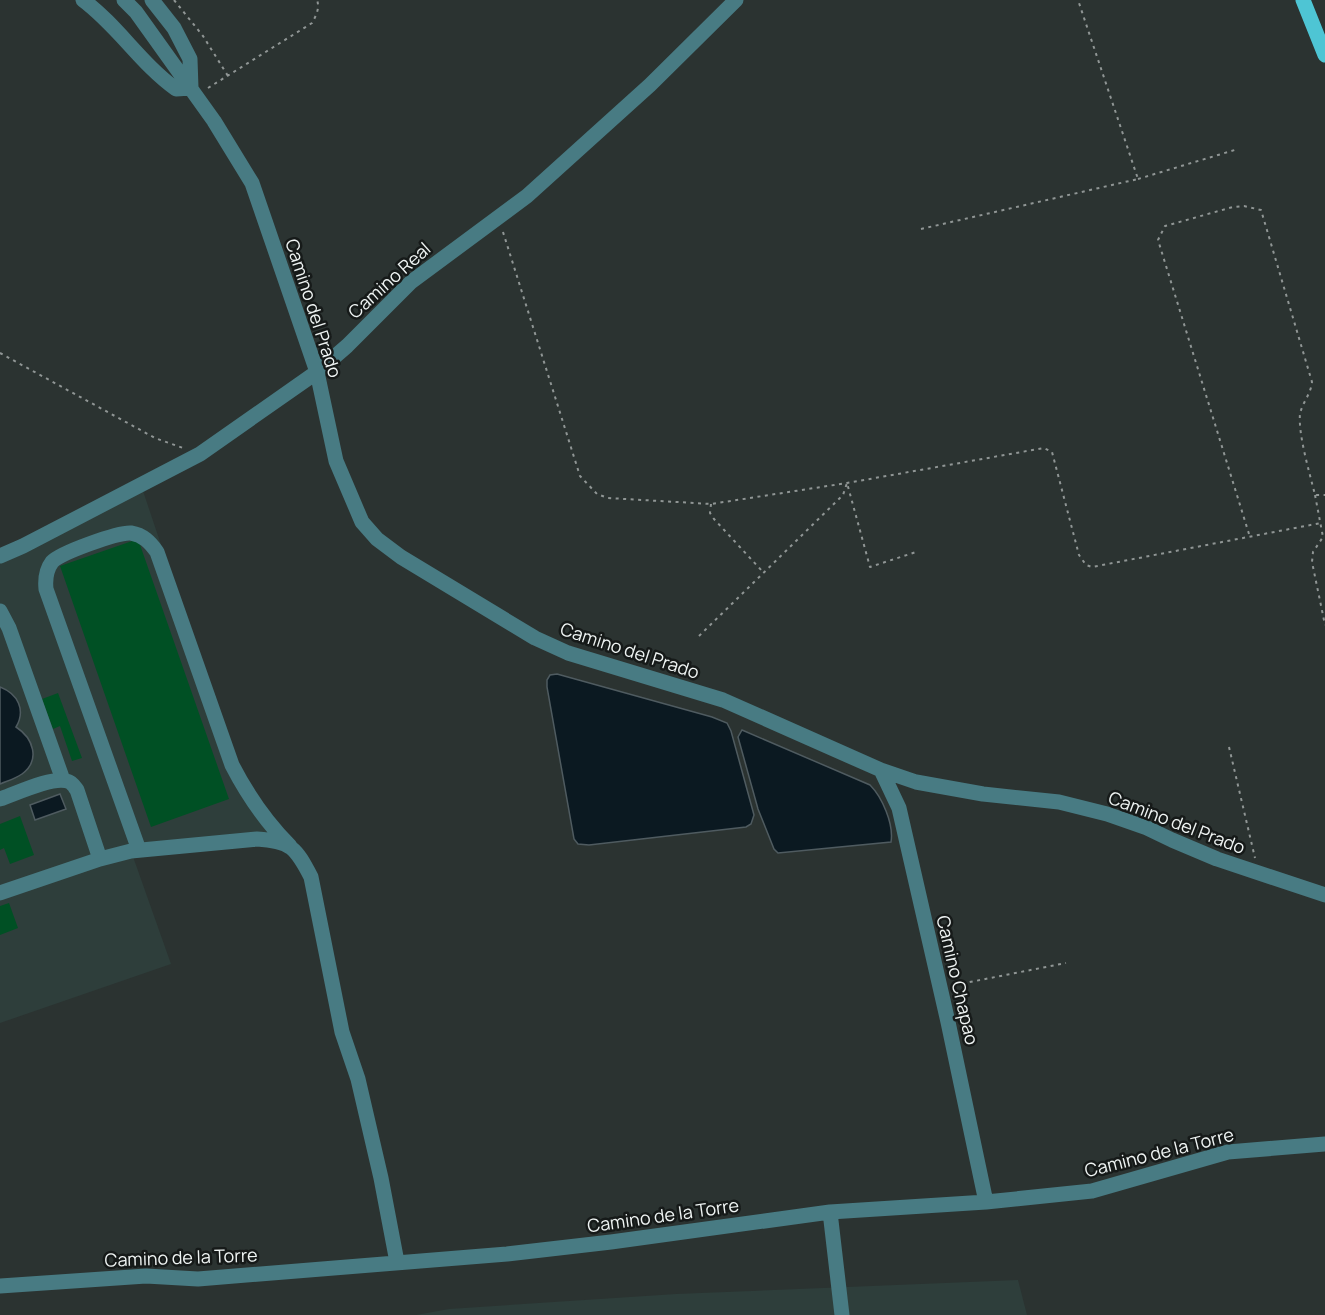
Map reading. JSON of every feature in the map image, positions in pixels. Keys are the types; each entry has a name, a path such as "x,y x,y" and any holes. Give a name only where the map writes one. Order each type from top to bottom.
{"main road":[{"path":"1303,0 1325,55"}],"street":[{"path":"83,0 101,13 159,77 176,89 194,92 190,59 174,28 152,0"},
{"name":"Camino del Prado","path":"124,0 136,12 194,92 252,183 317,372 336,461 362,522 377,538 401,557 535,638 568,653 723,700 881,770 916,782 983,794 1059,802 1107,814 1147,828 1217,859 1325,895"},
{"name":"Camino Real","path":"0,556 200,454 317,372 347,346 411,282 527,196 650,85 736,0"},
{"path":"135,851 46,589 45,580 47,572 57,557 117,535 129,533 141,536 150,542 157,552 232,765 249,797 269,825 301,857 311,877 342,1032 358,1079 397,1262"},
{"path":"0,611 9,628 63,780"},
{"name":"Camino Chapao","path":"881,770 898,808 940,987 986,1202"},
{"path":"0,799 63,780 74,784 100,859"},
{"path":"0,893 100,859 135,851 257,839 276,840 290,846"},
{"name":"Camino de la Torre","path":"0,1286 146,1276 198,1279 507,1254 830,1212 986,1202 1092,1191 1228,1152 1325,1144"},
{"path":"830,1212 842,1315"}],"path":[{"path":"174,0 203,36 228,76"},
{"path":"194,92 228,76 312,23 319,4 317,0"},
{"path":"1078,0 1138,179"},
{"path":"921,229 1138,179 1238,149"},
{"path":"1250,535 1158,240 1165,226 1244,206 1261,210 1312,382 1311,390 1300,413 1300,428 1323,537 1313,552 1312,562 1325,624"},
{"path":"498,217 580,476 597,494 608,498 711,504 847,483 1044,448 1052,452 1079,555 1086,565 1092,567 1321,523"},
{"path":"0,353 155,438 200,454"},
{"path":"847,483 870,567 916,552"},
{"path":"699,636 843,495 847,483"},
{"path":"1315,495 1325,495"},
{"path":"711,504 710,513 714,519 763,572"},
{"path":"1229,747 1258,873"},
{"path":"940,987 1066,963"}],"shaded area":[{"path":"143,491 232,756 279,828 267,836 131,851 171,964 0,1023 0,562"},
{"path":"557,674 727,723 754,815 751,824 746,827 589,845 578,844 574,839 547,687 550,675"},
{"path":"0,687 16,698 20,715 16,727 27,737 33,756 28,768 22,774 0,784"},
{"path":"742,730 870,785 879,796 886,811 891,827 891,842 778,853 774,849 758,809 738,737"},
{"path":"60,794 66,809 35,820 30,805"},
{"path":"1018,1280 1027,1315 416,1315 449,1309 676,1294"}],"building":[{"path":"138,539 229,799 151,827 60,566"},
{"path":"58,693 82,758 72,761 60,726 53,729 42,699"},
{"path":"20,816 34,855 10,864 4,848 0,850 0,824"},
{"path":"9,903 18,928 0,935 0,906"}]}
